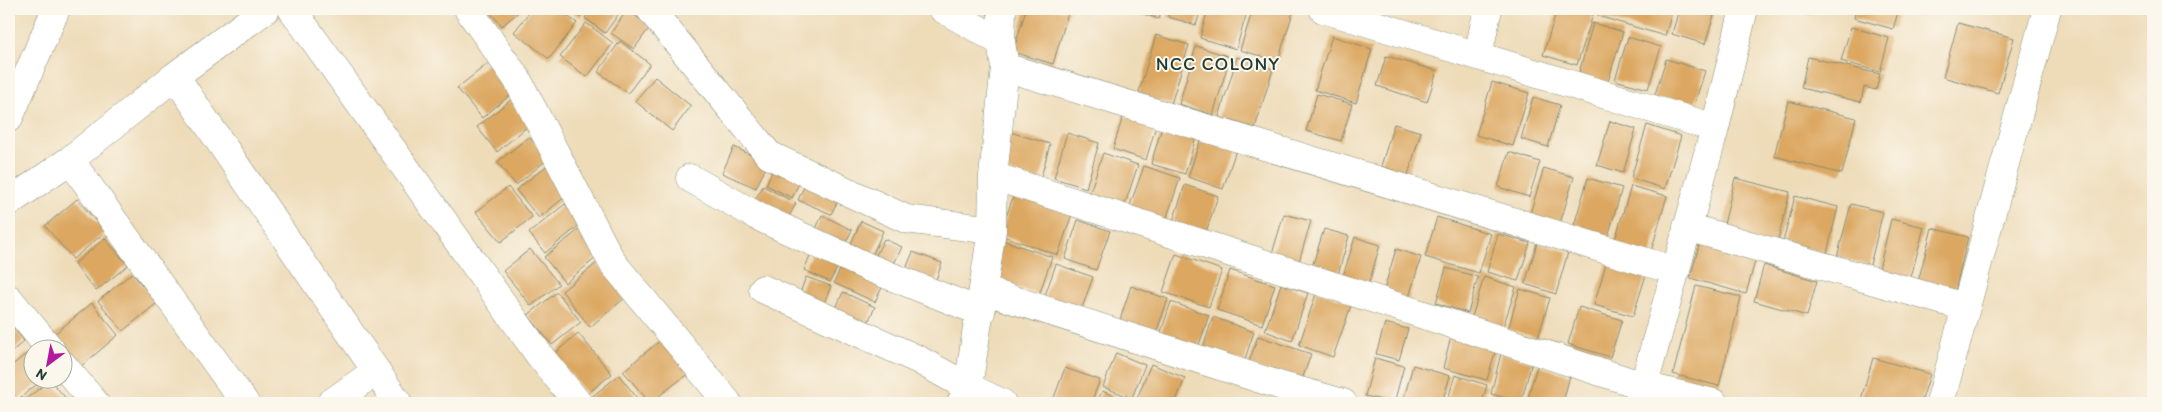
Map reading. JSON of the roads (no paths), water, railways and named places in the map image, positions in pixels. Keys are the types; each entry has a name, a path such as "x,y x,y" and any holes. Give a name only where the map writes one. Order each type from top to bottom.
{"street":[{"path":"9,118 56,9"},
{"path":"9,202 70,160 176,76 266,9"},
{"path":"292,9 534,348 578,403"},
{"path":"468,9 517,79 612,262 728,403"},
{"path":"650,9 769,155 906,219 992,230"},
{"path":"943,9 1003,54 1676,272"},
{"path":"964,395 982,301 992,230 993,176 1003,54 1002,9"},
{"path":"1323,9 1715,128"},
{"path":"1478,55 1488,9"},
{"path":"1642,395 1715,128 1744,9"},
{"path":"1940,403 2046,9"},
{"path":"176,76 398,403"},
{"path":"70,160 246,403"},
{"path":"993,176 1642,395 1714,403"},
{"path":"690,178 765,220 870,268 1343,403"},
{"path":"1687,227 1966,307"},
{"path":"763,289 919,360 964,395 1002,403"},
{"path":"9,299 42,340"},
{"path":"331,403 376,371"},
{"path":"72,376 95,403"}],"district":[{"name":"NCC COLONY","path":"1218,63"}]}
